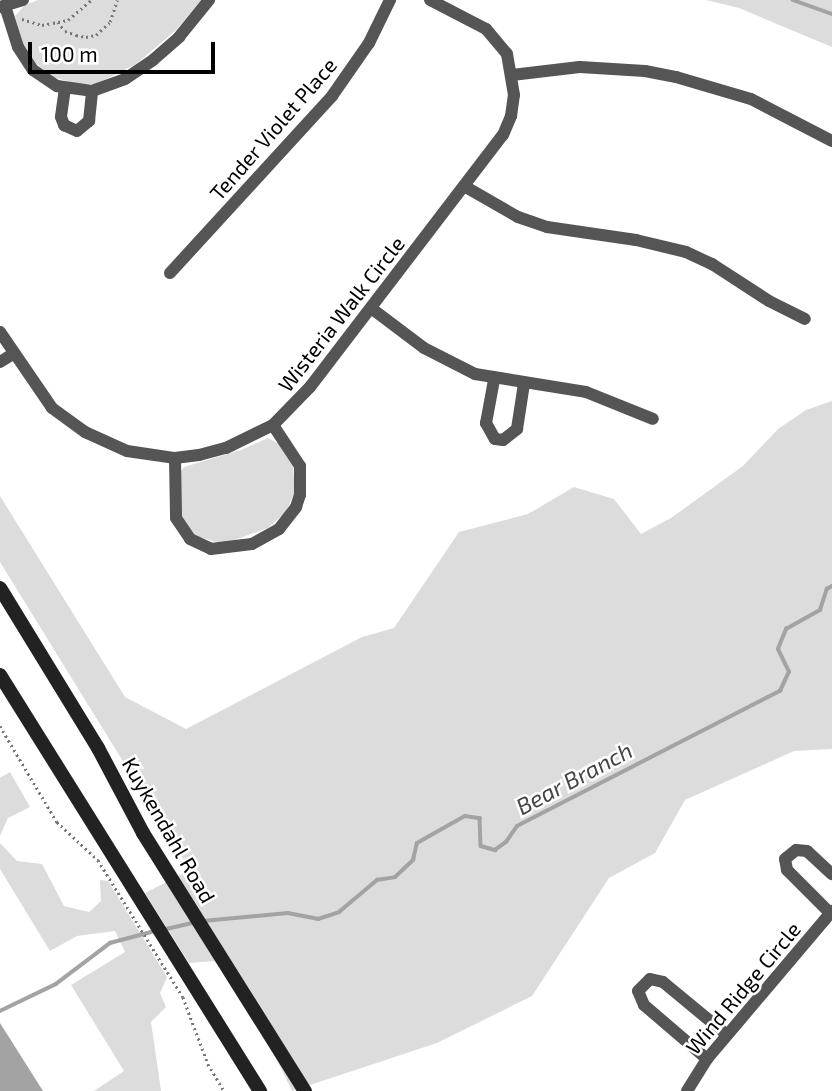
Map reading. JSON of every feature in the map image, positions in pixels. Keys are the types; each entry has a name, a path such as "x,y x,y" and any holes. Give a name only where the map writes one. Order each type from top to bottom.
{"main road":[{"name":"Kuykendahl Road","path":"0,588 98,748 143,833 304,1091"},
{"path":"0,675 105,857 189,993 260,1091"}],"street":[{"path":"23,0 4,10 22,57 44,79 65,88 92,91 125,79 153,60 179,37 209,0"},
{"name":"Tender Violet Place","path":"170,274 332,96 369,43 390,0"},
{"name":"Wisteria Walk Circle","path":"0,332 52,408 85,432 127,451 175,458 226,448 272,425 310,387 503,135 514,95 507,54 486,29 430,0"},
{"path":"512,75 580,67 645,71 676,77 751,99 832,141"},
{"path":"65,88 61,117 64,125 77,131 89,121 92,91"},
{"path":"464,186 518,217 547,227 636,240 686,252 712,264 769,301 805,319"},
{"path":"371,308 441,358 494,380 586,392 653,419"},
{"path":"0,362 13,354"},
{"path":"494,380 486,424 495,439 503,440 517,429 524,384"},
{"path":"175,458 176,518 190,539 211,550 252,544 279,529 296,507 300,495 300,466 272,425"},
{"path":"831,912 787,870 785,859 796,850 807,850 832,874"},
{"name":"Wind Ridge Circle","path":"687,1091 706,1059 831,912"},
{"path":"706,1059 643,1005 638,991 650,979 663,982 727,1035"}],"path":[{"path":"4,10 42,25 68,20 91,0"},
{"path":"58,22 65,31 76,35 96,35 110,22 117,0"},
{"path":"0,726 57,822 105,857 189,993 208,1064 224,1091"}],"shaded area":[{"path":"38,0 201,0 175,31 136,64 96,84 78,84 52,77 31,59 22,43 15,16 25,5"},
{"path":"706,0 832,0 832,47 739,8"},
{"path":"832,401 832,749 794,751 685,800 655,853 609,878 532,996 437,1043 292,1091 242,988 225,968 214,961 189,963 145,893 190,870 0,562 0,496 125,697 186,729 362,637 394,628 459,532 528,514 574,487 614,499 641,534 671,518 743,466 778,429 806,410"},
{"path":"268,438 279,444 293,467 295,491 286,512 268,528 223,544 196,536 181,516 180,473 184,467 241,450"},
{"path":"10,772 30,807 8,818 0,836 0,778"},
{"path":"0,843 17,861 42,864 64,906 89,912 101,901 100,880 108,881 167,977 160,993 166,1007 151,1022 161,1091 94,1091 124,1071 71,985 125,952 115,931 77,936 50,951 0,869"},
{"path":"0,1023 43,1091 0,1091"}],"waterway":[{"path":"793,0 832,14"},
{"name":"Bear Branch","path":"203,921 288,913 318,919 339,912 377,880 395,877 413,860 417,843 465,816 480,818 481,846 495,850 506,842 517,826 780,691 789,672 778,649 786,629 820,610 827,589 832,586"},
{"name":"Bear Branch","path":"162,930 196,922"},
{"name":"Bear Branch","path":"0,1011 56,984 110,943 155,931"}]}
